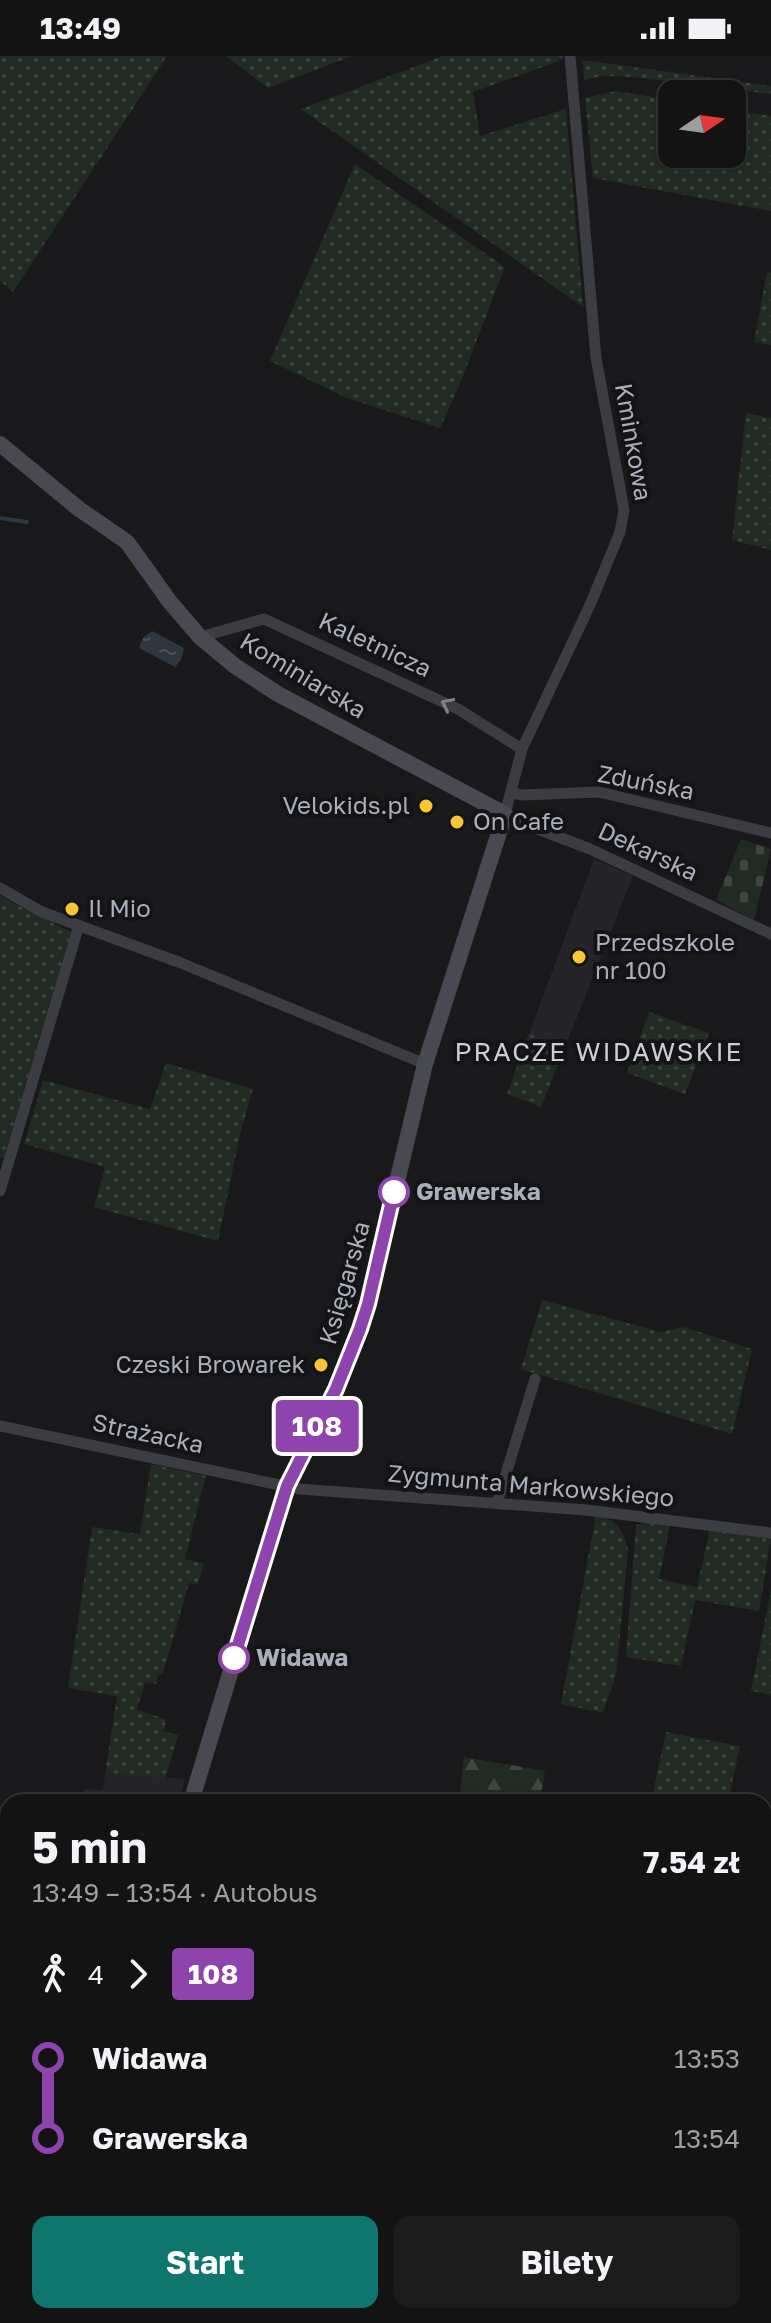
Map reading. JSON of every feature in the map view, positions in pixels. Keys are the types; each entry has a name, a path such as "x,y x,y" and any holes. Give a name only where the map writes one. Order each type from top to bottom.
{"street":[{"name":"Kminkowa","path":"505,814 518,746 590,605 620,532 624,510 596,358 570,56"},
{"name":"Kominiarska","path":"0,444 79,509 127,542 170,602 200,637 235,666 278,694 505,814"},
{"name":"Kaletnicza","path":"200,637 264,619 458,709 518,746"},
{"name":"Zduńska","path":"511,793 599,792 771,833"},
{"name":"Dekarska","path":"505,814 613,860 768,934"},
{"name":"Księgarska","path":"193,1794 287,1486 336,1389 368,1304 425,1064 505,814"},
{"path":"0,888 42,912 181,963 425,1064"},
{"path":"0,1191 79,925"},
{"path":"497,1503 535,1379"},
{"name":"Strażacka","path":"0,1426 287,1486"},
{"name":"Zygmunta Markowskiego","path":"287,1486 586,1510 771,1533"}],"shaded area":[{"name":"Przedszkole nr 100","path":"594,859 633,876 566,1045 529,1034"},
{"path":"106,1768 110,1773 185,1779 181,1794 83,1794 84,1789 103,1790"}],"green space":[{"path":"0,56 167,56 13,292 0,281"},
{"path":"226,56 352,56 268,88"},
{"path":"443,56 559,56 559,61 473,92 480,136 566,109 583,307 301,109"},
{"path":"583,60 728,80 602,76 584,80"},
{"path":"746,83 771,86 771,94 746,91"},
{"path":"616,91 658,98 658,168 746,168 746,112 771,116 771,211 593,178 585,98"},
{"path":"355,164 505,267 440,428 347,398 270,361"},
{"path":"767,272 771,273 771,345 754,342"},
{"path":"746,413 771,418 771,550 732,540"},
{"path":"741,839 771,849 754,920 716,900"},
{"path":"0,896 71,932 4,1158 0,1157"},
{"path":"649,1012 709,1033 685,1094 627,1073"},
{"path":"529,1034 566,1045 541,1107 507,1094"},
{"path":"166,1063 253,1089 240,1134 218,1241 94,1207 105,1167 24,1144 43,1080 150,1109"},
{"path":"542,1300 661,1332 684,1327 752,1349 732,1434 521,1369"},
{"path":"151,1464 206,1476 185,1559 204,1564 198,1584 189,1583 163,1673 158,1675 156,1684 145,1682 137,1710 166,1719 164,1731 178,1735 166,1778 110,1773 106,1768 117,1696 68,1688 92,1527 140,1534"},
{"path":"596,1515 614,1522 625,1538 628,1551 616,1675 603,1713 561,1704"},
{"path":"645,1522 670,1525 659,1579 697,1587 710,1529 771,1538 759,1611 695,1600 681,1666 626,1657 636,1525"},
{"path":"771,1590 771,1695 751,1691"},
{"path":"666,1732 740,1746 730,1794 653,1794"},
{"path":"464,1757 545,1771 541,1794 460,1794"}],"water":[{"path":"152,631 184,648 181,660 175,667 139,648 143,638"}],"waterway":[{"path":"0,518 27,522"}],"bus line":[{"name":"108","path":"234,1658 287,1486 336,1389 360,1329 394,1192"}],"place":[{"name":"Velokids.pl","path":"426,806"},
{"name":"On Cafe","path":"457,822"},
{"name":"Il Mio","path":"72,909"},
{"name":"Przedszkole nr 100","path":"579,957"},
{"name":"Grawerska","path":"394,1192"},
{"name":"Czeski Browarek","path":"321,1365"},
{"name":"Widawa","path":"234,1658"}],"district":[{"name":"PRACZE WIDAWSKIE","path":"599,1052"}]}
